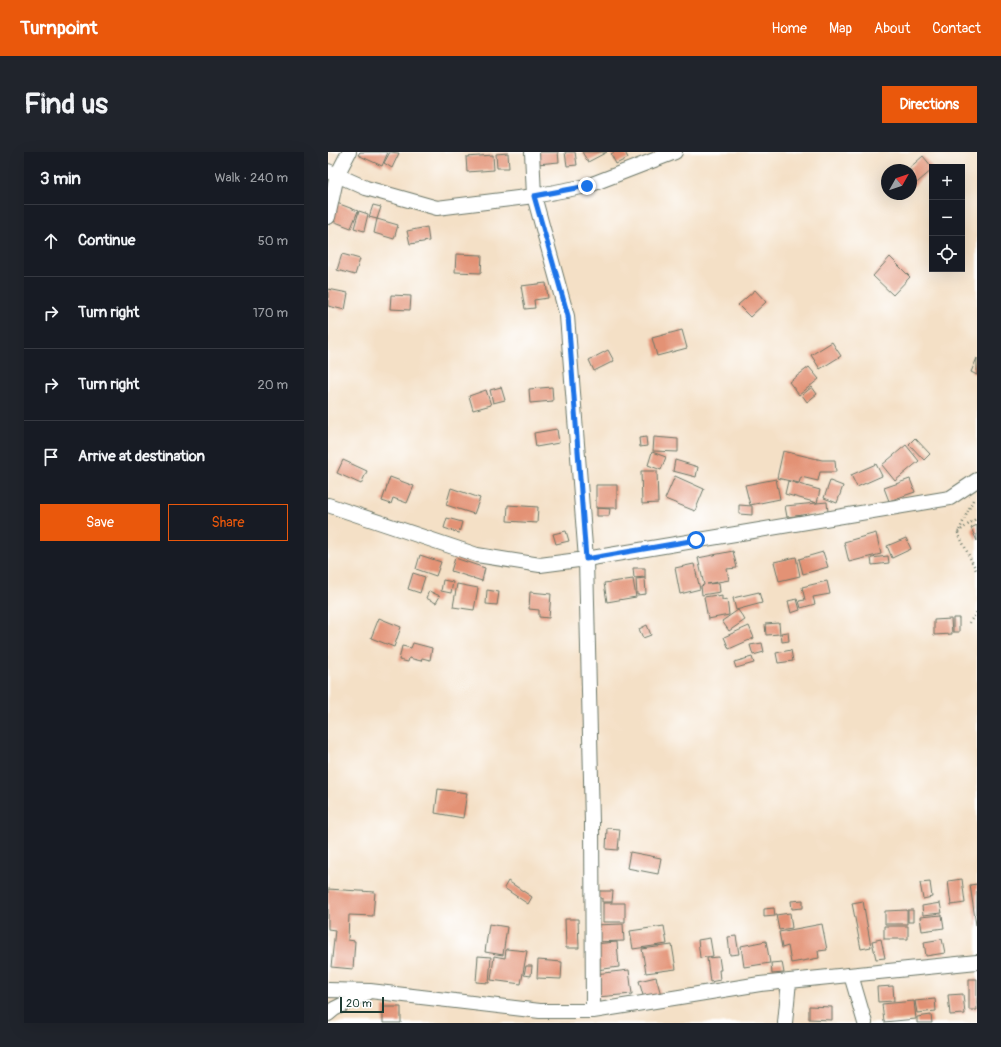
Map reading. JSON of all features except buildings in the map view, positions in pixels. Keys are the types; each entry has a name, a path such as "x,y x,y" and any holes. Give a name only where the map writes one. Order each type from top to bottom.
{"street":[{"path":"328,217 333,173 350,152"},
{"path":"532,152 534,196 568,316 586,559 592,807 593,1011"},
{"path":"333,173 366,188 436,208 534,196 587,186 675,152"},
{"path":"328,505 477,555 540,565 586,559 950,498 977,480"},
{"path":"328,990 370,991 540,1011 593,1011 760,984 977,962"},
{"path":"851,975 865,1023"},
{"path":"785,1023 789,981"},
{"path":"328,1014 334,1009 370,991"}],"path":[{"path":"958,533 974,499"},
{"path":"958,533 977,518"},
{"path":"958,533 977,572"},
{"path":"969,623 977,612"}],"route":[{"path":"587,186 534,196 568,316 586,559 696,540"}]}
